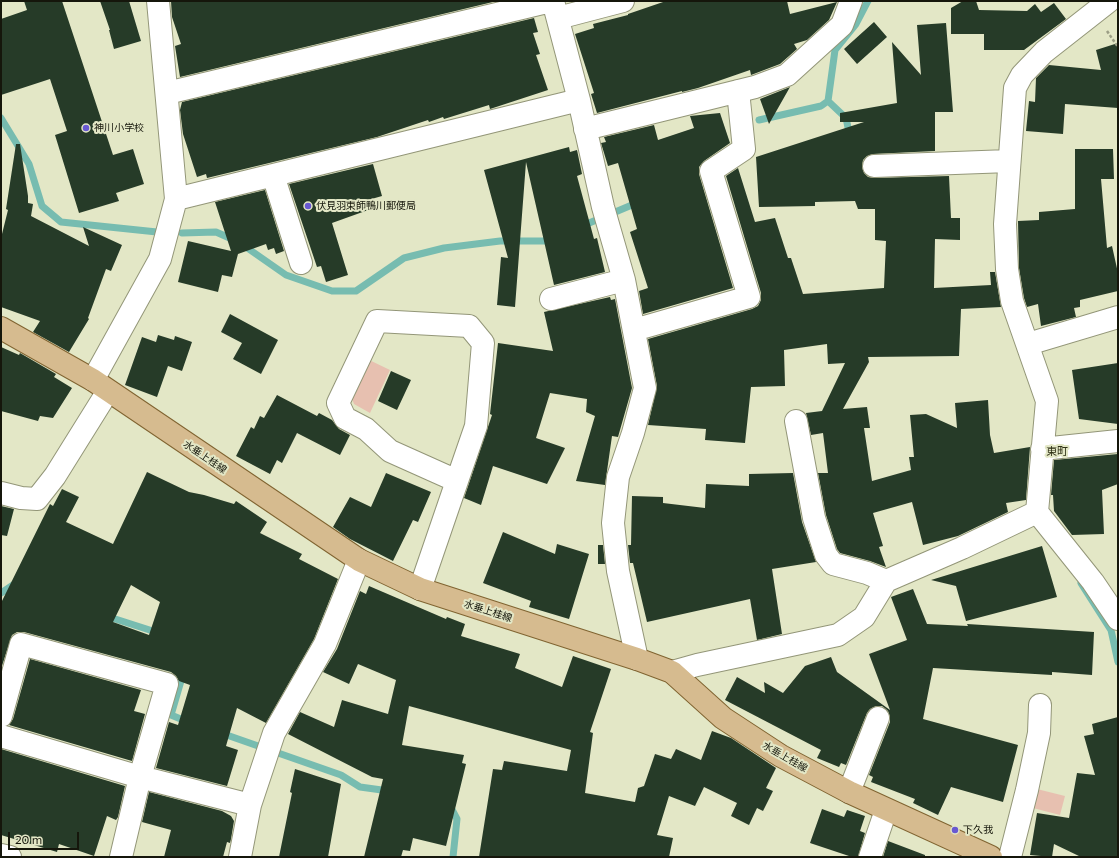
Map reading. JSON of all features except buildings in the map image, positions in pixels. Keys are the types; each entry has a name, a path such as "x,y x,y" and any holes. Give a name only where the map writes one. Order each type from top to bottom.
{"main road":[{"name":"水垂上桂線","path":"1,328 100,386 359,560 420,589 637,659 672,672 723,718 781,756 886,810 991,857"}],"street":[{"path":"1,493 21,498 37,499 55,476 100,386 160,259 176,199 158,1"},
{"path":"167,93 554,7 623,1"},
{"path":"586,129 755,87 787,75 842,25 851,1"},
{"path":"1109,1 1044,52 1022,75 1015,88 1005,224 1007,268 1012,301 1047,401 1037,512 1093,582 1118,619"},
{"path":"554,7 579,100 605,214 624,280 646,388 634,433 618,477 613,523 618,571 637,659"},
{"path":"634,330 749,297 711,171 744,149 738,90"},
{"path":"176,199 579,100"},
{"path":"874,166 1009,161"},
{"path":"273,175 301,262"},
{"path":"551,299 624,280"},
{"path":"1028,344 1118,317"},
{"path":"420,589 476,426 483,343 469,326 377,321 338,403 345,418 366,429 390,451 457,481"},
{"path":"796,421 814,518 826,555 833,564 867,573 886,581"},
{"path":"1042,449 1118,440"},
{"path":"672,672 697,665 838,635 864,616 886,581 962,548 1037,512"},
{"path":"240,857 250,804 274,733 325,644 359,560"},
{"path":"1,716 21,644 167,684 140,777 121,857"},
{"path":"1010,857 1027,790 1039,733 1040,705"},
{"path":"849,792 878,718"},
{"path":"1,736 140,777 250,804"},
{"path":"870,857 886,810"},
{"path":"1,855 10,857"}],"shaded area":[{"path":"365,358 390,370 370,413 354,404 349,391"},
{"path":"1037,789 1065,796 1060,815 1033,808"}],"waterway":[{"path":"759,120 821,106 828,101 835,50 856,24 868,1"},
{"path":"828,101 846,118 850,137"},
{"path":"1,118 29,164 42,206 61,222 157,232"},
{"path":"582,226 639,202"},
{"path":"182,233 216,232 234,240"},
{"path":"243,245 286,275 332,291 356,291 404,258 444,248 500,241 545,241 552,238"},
{"path":"1,593 16,583"},
{"path":"1081,583 1111,630 1118,662"},
{"path":"106,616 159,633"},
{"path":"183,674 171,715 188,722"},
{"path":"221,733 341,775 360,787 389,791"},
{"path":"449,804 457,819 453,857"}],"place":[{"name":"神川小学校","path":"86,128"},
{"name":"伏見羽束師鴨川郵便局","path":"308,206"},
{"name":"下久我","path":"955,830"}],"district":[{"name":"東町","path":"1057,451"}]}
